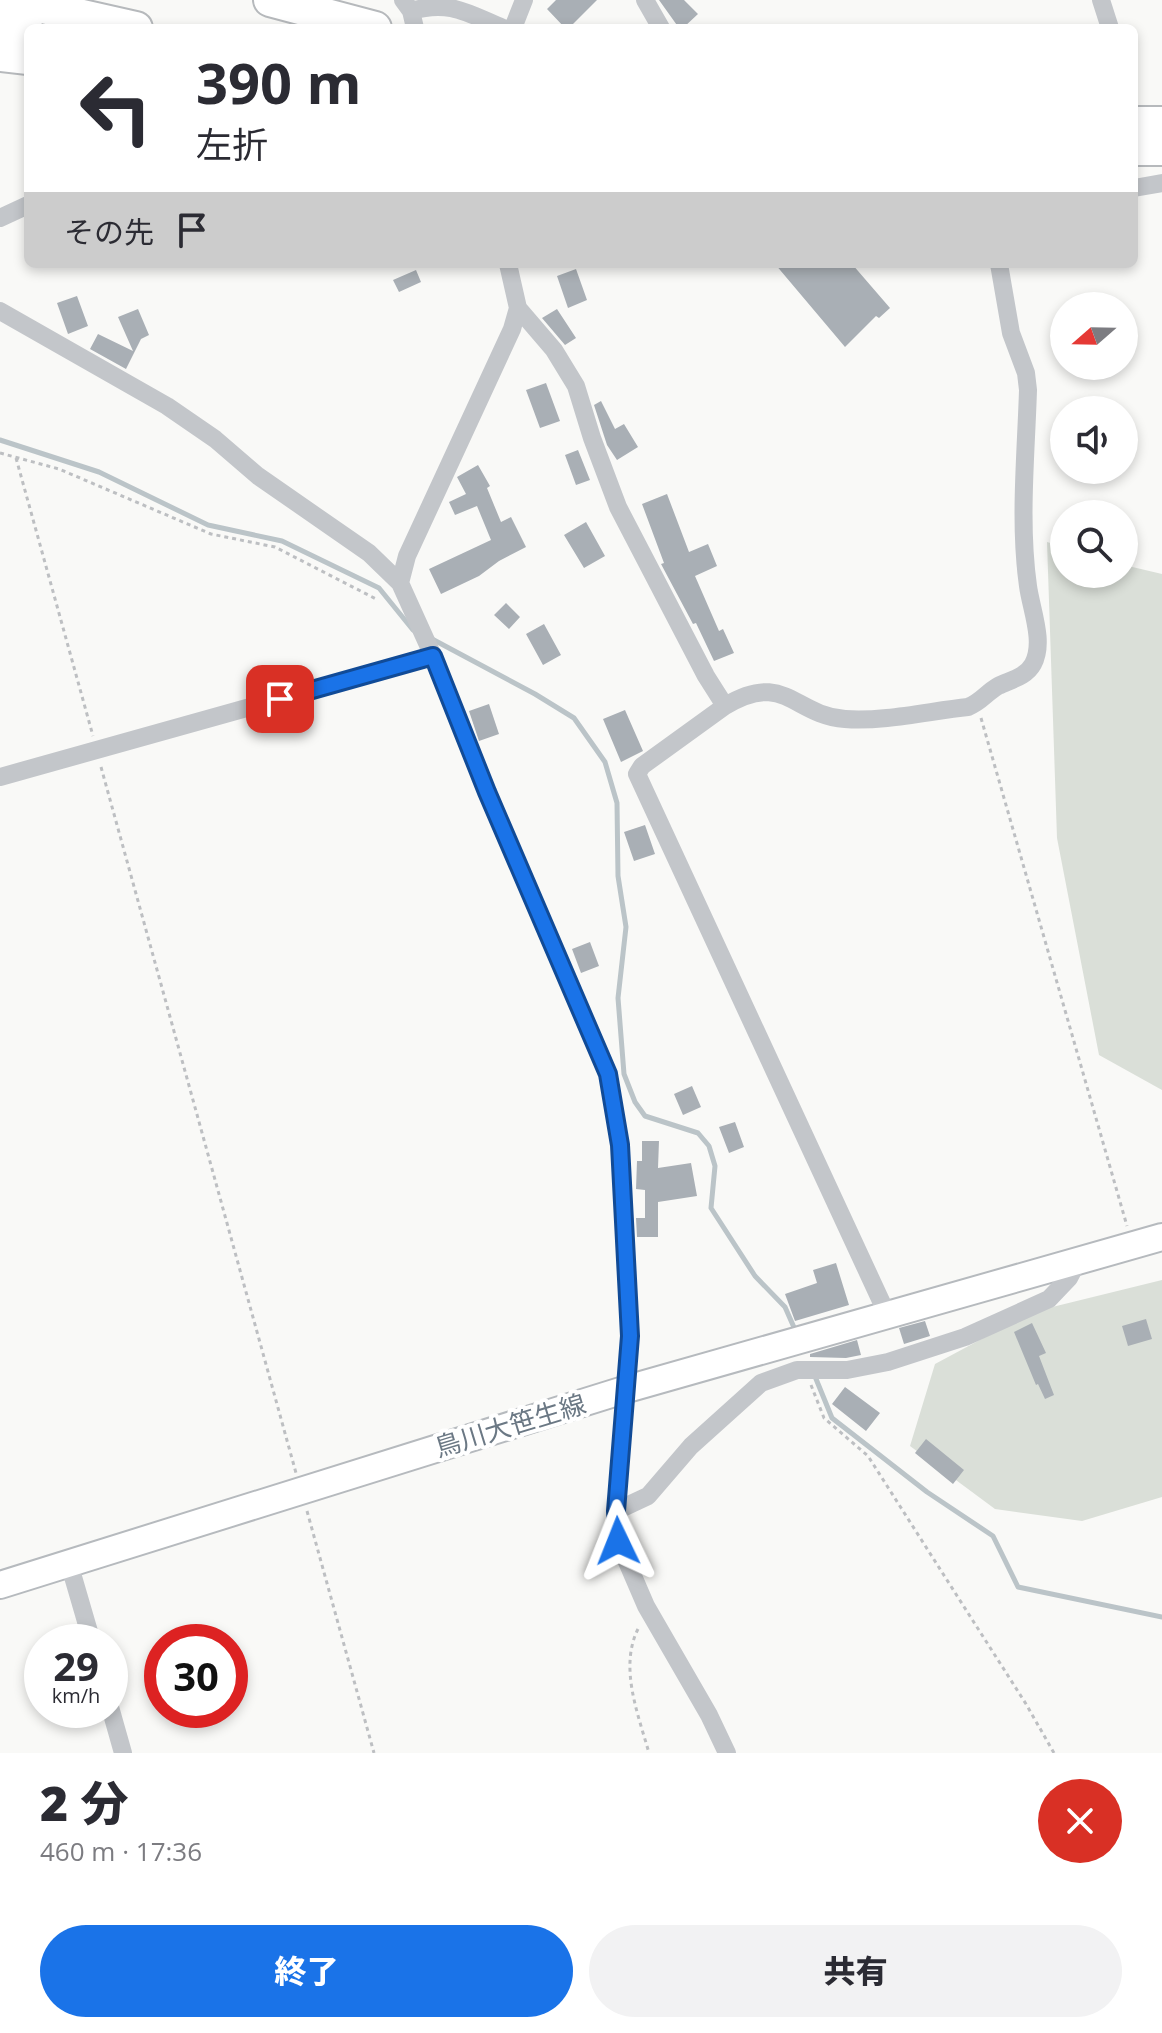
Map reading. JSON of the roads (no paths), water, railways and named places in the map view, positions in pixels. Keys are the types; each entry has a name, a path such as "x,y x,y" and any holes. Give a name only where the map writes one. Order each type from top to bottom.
{"highway":[{"path":"11,0 118,24"},
{"path":"270,0 360,24"},
{"path":"0,26 24,31"},
{"path":"0,55 24,58"}],"street":[{"path":"515,24 524,0"},
{"path":"645,0 659,24"},
{"path":"1101,0 1109,24"},
{"path":"410,13 431,3 447,4 494,24"},
{"path":"1138,187 1162,183"},
{"path":"0,218 24,207"},
{"path":"509,268 518,308 554,350 576,386 618,507 706,676 725,706"},
{"path":"887,1314 637,774 642,766 737,699 773,691 830,717 855,719 968,707 988,692 1025,674 1033,666 1038,639 1027,584 1024,528 1028,390 1026,373 1011,333 1000,268"},
{"path":"400,583 407,556 512,329 518,308"},
{"path":"0,311 167,406 215,439 258,476 369,553 400,583 608,1074 620,1145 630,1336 616,1511 618,1541 652,1615 727,1753"},
{"path":"0,777 431,651"},
{"name":"鳥川大笹生線","path":"0,1585 627,1389 1162,1237"},
{"path":"616,1511 648,1496 691,1446 761,1383 777,1375 807,1370 865,1367 909,1357 965,1337 1049,1299 1069,1278 1078,1261"},
{"path":"69,1563 87,1624"},
{"path":"116,1728 123,1753"}],"waterway":[{"path":"0,440 99,472 208,525 282,541 379,588 413,630"},
{"path":"432,639 574,718 605,762 617,803 618,876 626,927 618,998 624,1074 635,1102 645,1116 698,1133 709,1146 715,1166 711,1208 755,1276 785,1307 796,1332"},
{"path":"814,1374 832,1418 927,1492 993,1536 1018,1587 1162,1617"}]}
